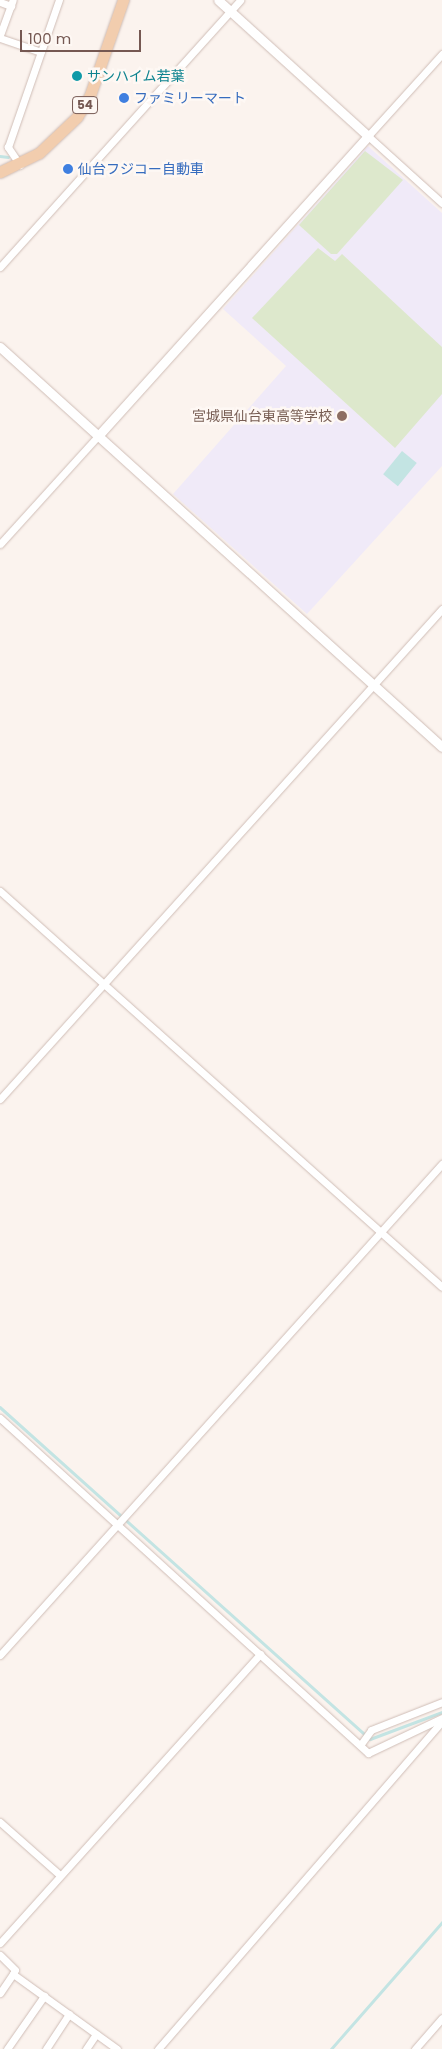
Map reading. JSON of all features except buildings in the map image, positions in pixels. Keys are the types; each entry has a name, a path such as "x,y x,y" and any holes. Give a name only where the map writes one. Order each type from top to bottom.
{"main road":[{"name":"54","path":"0,172 20,165 52,144 84,107 123,0"}],"street":[{"path":"20,165 8,147 59,0"},
{"path":"218,0 442,204"},
{"path":"0,267 240,0"},
{"path":"0,2 12,3 0,37 41,52"},
{"path":"0,544 442,54"},
{"path":"0,347 442,747"},
{"path":"0,1098 442,609"},
{"path":"0,891 442,1287"},
{"path":"0,1655 442,1164"},
{"path":"0,1418 120,1522 260,1654 362,1743 368,1753 442,1719"},
{"path":"0,1942 260,1654"},
{"path":"362,1743 370,1732 442,1702"},
{"path":"158,2049 442,1719"},
{"path":"0,1822 60,1875"},
{"path":"0,1955 15,1970 0,1993"},
{"path":"13,1974 118,2049"},
{"path":"6,2049 44,1996"},
{"path":"46,2049 69,2014"},
{"path":"415,2049 442,2018"},
{"path":"86,2049 96,2034"}],"shaded area":[{"name":"宮城県仙台東高等学校","path":"368,146 442,213 442,466 307,614 173,494 286,366 223,309"}],"green space":[{"path":"365,151 403,180 337,254 331,254 299,225"},
{"path":"318,248 335,261 342,254 442,347 442,394 395,448 252,318"}],"water":[{"path":"402,451 417,463 398,486 383,474"}],"waterway":[{"path":"0,156 8,157"},
{"path":"0,1407 370,1739 442,1712"},
{"path":"331,2049 442,1922"}],"place":[{"name":"サンハイム若葉","path":"77,76"},
{"name":"ファミリーマート","path":"124,98"},
{"name":"仙台フジコー自動車","path":"68,169"},
{"name":"宮城県仙台東高等学校","path":"342,416"}]}
